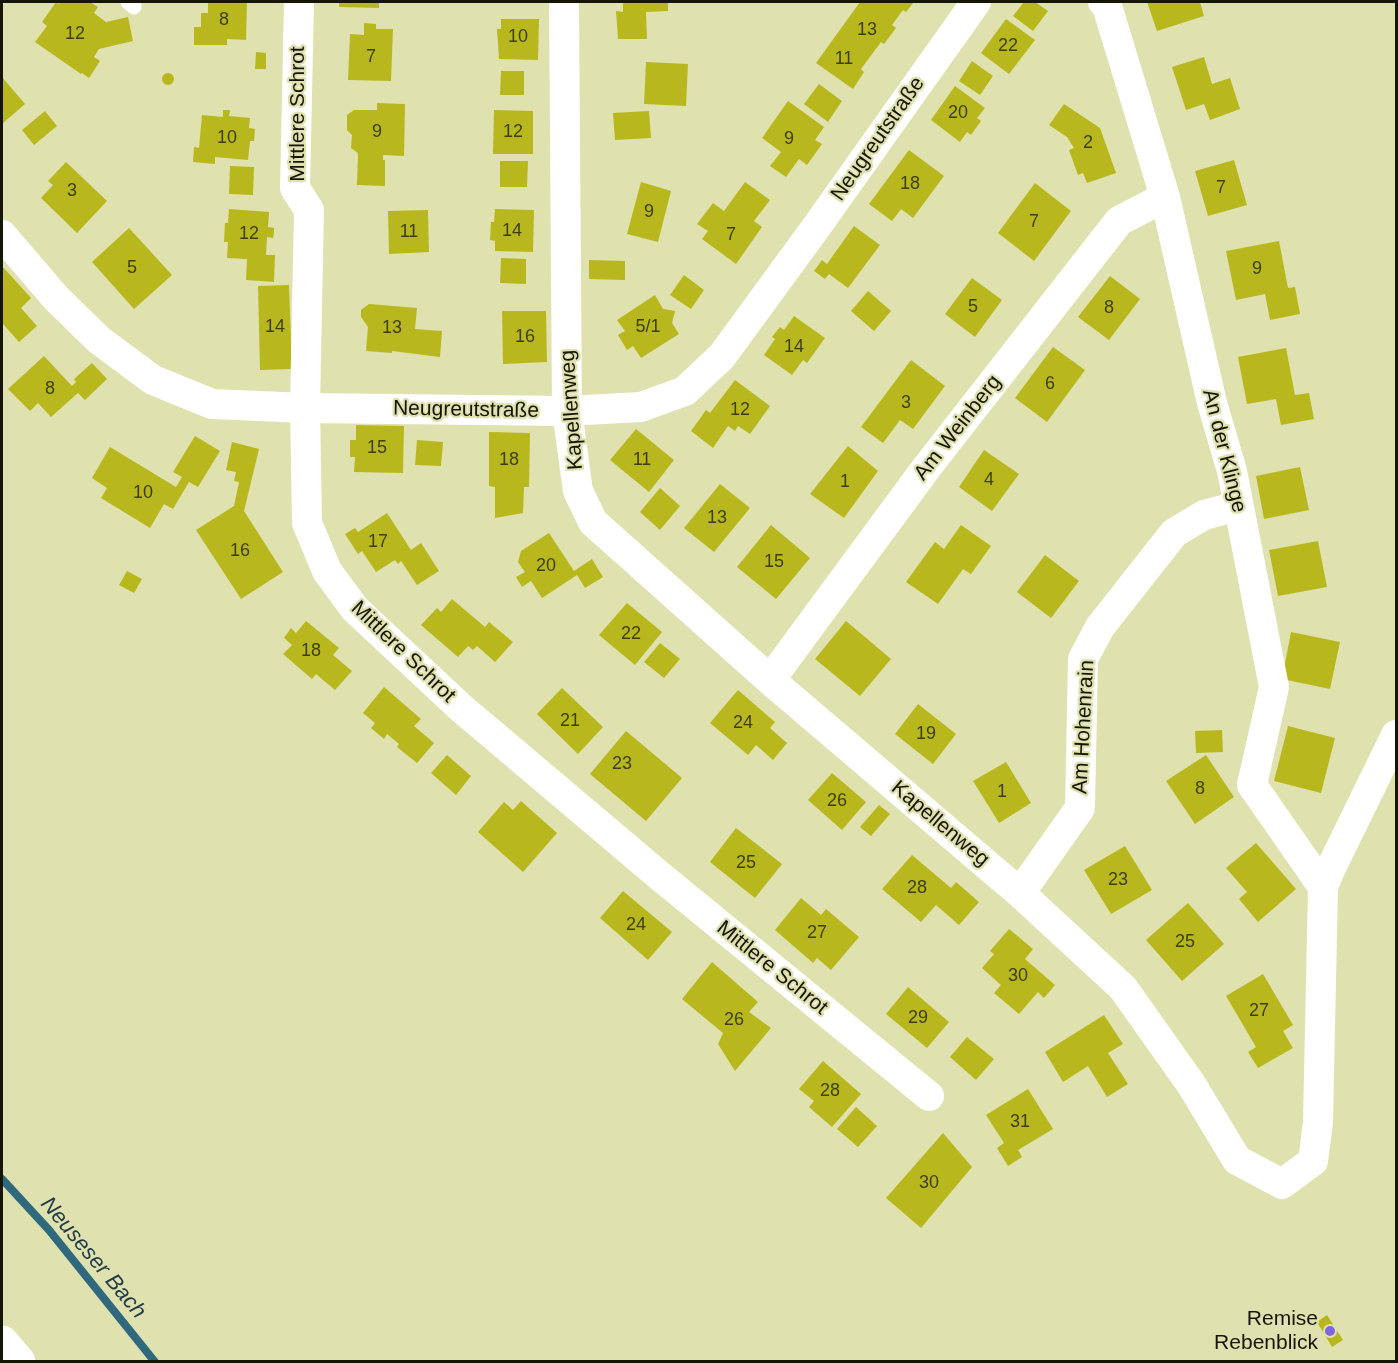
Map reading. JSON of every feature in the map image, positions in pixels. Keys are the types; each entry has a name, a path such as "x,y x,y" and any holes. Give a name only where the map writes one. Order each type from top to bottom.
{"street":[{"name":"Mittlere Schrot","path":"299,2 295,188 309,210 305,408 307,523 327,571 355,609 460,707 642,861 930,1096"},
{"name":"Kapellenweg","path":"564,2 567,411 578,491 593,522 770,680 1020,893 1123,988 1191,1083 1237,1160 1282,1184 1313,1161 1318,1122 1323,887 1396,735"},
{"name":"Neugreutstraße","path":"2,235 56,298 99,340 153,380 212,404 305,408 567,411 641,407 685,391 722,356 976,2"},
{"name":"An der Klinge","path":"1103,2 1107,6 1165,197 1209,391 1232,471 1274,687 1251,785 1323,887"},
{"name":"Am Weinberg","path":"770,680 927,467 1119,221 1165,197"},
{"name":"Am Hohenrain","path":"1020,893 1080,808 1083,659 1100,627 1174,533 1204,515 1238,506"},
{"path":"2,1342 19,1362"}],"building":[{"path":"56,2 59,4 60,2 90,2 98,7 94,13 106,22 128,17 133,41 99,49 94,57 100,61 89,78 81,74 35,42 47,26 42,22"},
{"path":"208,2 247,2 246,40 227,39 227,45 194,45 194,27 201,27 201,13 208,13"},
{"path":"339,2 379,2 379,8 339,7"},
{"path":"623,2 668,2 668,11 646,12 647,39 618,39 616,11 623,12"},
{"path":"860,2 914,2 906,12 903,10 892,25 896,28 884,44 881,42 861,69 864,72 853,89 816,63"},
{"path":"1024,2 1035,2 1048,11 1033,31 1013,16"},
{"path":"1147,2 1200,2 1204,16 1157,31"},
{"path":"501,19 539,19 538,60 499,59 497,29 501,29"},
{"path":"1006,19 1035,40 1009,74 981,53"},
{"path":"364,23 376,24 376,29 393,29 391,81 348,80 350,34 364,35"},
{"path":"256,52 266,53 266,69 255,69"},
{"path":"1204,57 1212,84 1230,78 1240,109 1210,120 1204,104 1186,110 1172,67"},
{"path":"972,61 993,76 980,95 959,81"},
{"path":"646,62 688,64 686,106 644,104"},
{"path":"501,71 524,71 524,95 500,95"},
{"path":"170,73 174,79 170,85 166,85 162,77"},
{"path":"2,77 25,104 2,124"},
{"path":"819,84 842,101 828,122 804,104"},
{"path":"955,86 985,108 977,118 981,121 971,135 967,132 960,142 931,120"},
{"path":"788,101 824,127 815,140 822,144 807,165 799,159 786,177 770,166 781,152 762,138"},
{"path":"377,103 405,104 404,156 383,155 385,186 357,185 358,153 351,148 352,135 347,130 347,115 354,110 377,110"},
{"path":"1064,104 1100,128 1116,173 1087,183 1083,173 1078,175 1069,150 1074,148 1067,137 1049,125"},
{"path":"223,110 230,110 229,116 250,118 249,128 255,129 254,141 250,141 248,160 215,157 215,164 193,162 194,147 199,148 202,115 223,117"},
{"path":"494,110 533,111 533,154 493,154"},
{"path":"45,111 57,126 34,145 22,130"},
{"path":"649,111 651,138 615,140 613,113"},
{"path":"909,150 944,176 913,218 901,209 892,221 869,204"},
{"path":"1234,160 1247,205 1208,216 1195,171"},
{"path":"500,161 528,161 527,187 500,187"},
{"path":"66,162 107,201 77,233 41,198 53,185 48,181"},
{"path":"230,166 254,167 253,195 229,194"},
{"path":"641,182 671,191 658,242 627,234"},
{"path":"745,182 770,200 754,221 762,227 736,264 702,239 708,231 697,224 713,203 724,211"},
{"path":"1035,183 1071,211 1034,261 998,233"},
{"path":"229,209 269,212 268,227 274,228 274,232 273,238 267,237 266,255 275,255 274,282 246,280 247,259 227,258 228,242 224,242 225,223 228,223"},
{"path":"495,209 534,210 533,252 495,251 495,241 490,240 491,222 494,222"},
{"path":"428,210 429,252 389,254 388,211"},
{"path":"854,226 880,245 848,288 829,274 825,279 814,271 822,260 827,264"},
{"path":"129,228 172,275 134,309 92,262"},
{"path":"1279,241 1288,288 1295,287 1300,314 1270,320 1265,294 1236,300 1226,251"},
{"path":"501,258 526,259 526,284 500,283"},
{"path":"589,260 625,261 625,280 589,279"},
{"path":"2,266 31,298 21,308 37,326 19,342 3,324 2,326"},
{"path":"684,275 704,290 691,309 670,295"},
{"path":"1110,276 1140,299 1109,340 1078,317"},
{"path":"972,278 1002,300 975,337 945,314"},
{"path":"289,285 292,369 260,370 258,286"},
{"path":"868,291 891,311 874,331 851,311"},
{"path":"655,295 663,309 675,311 672,323 679,334 641,358 633,346 627,350 618,335 625,331 617,320"},
{"path":"369,304 417,308 415,329 442,331 440,357 392,351 392,353 366,351 368,327 361,317 361,310"},
{"path":"502,311 546,311 547,362 503,364"},
{"path":"794,316 825,338 807,363 803,360 792,375 764,355 775,339 772,337 780,327 784,330"},
{"path":"1053,347 1085,370 1047,422 1015,398"},
{"path":"1286,348 1295,395 1309,393 1314,419 1281,425 1276,399 1247,404 1238,357"},
{"path":"44,356 72,386 76,382 74,379 92,363 107,379 85,400 78,393 51,417 38,403 30,411 8,389"},
{"path":"911,360 945,386 913,429 900,420 883,443 861,427"},
{"path":"735,380 770,406 750,434 738,426 735,431 728,426 713,448 691,431 706,410 710,413"},
{"path":"356,425 404,426 403,473 354,472 355,457 350,457 350,440 356,440"},
{"path":"636,429 674,460 649,492 610,460"},
{"path":"489,432 530,433 529,487 524,487 523,513 495,518 495,487 489,486"},
{"path":"195,436 220,451 198,487 189,482 173,509 164,504 150,528 101,498 107,488 92,478 110,447 176,487 182,477 173,472"},
{"path":"417,440 443,442 441,466 415,465"},
{"path":"232,442 259,449 244,511 283,572 241,599 196,530 234,506 239,482 234,481 236,472 226,470"},
{"path":"848,446 878,471 844,518 810,494"},
{"path":"984,450 1019,474 992,511 959,487"},
{"path":"1300,467 1309,510 1264,519 1256,476"},
{"path":"720,484 750,508 714,552 684,528"},
{"path":"660,488 680,506 660,530 640,512"},
{"path":"387,513 411,550 421,543 439,571 417,585 401,561 398,564 395,560 376,572 362,551 358,554 345,534 355,528 358,532"},
{"path":"771,525 810,558 776,599 737,567"},
{"path":"961,525 991,546 971,574 963,569 938,604 906,582 935,542 944,549"},
{"path":"549,533 574,571 592,559 603,577 585,588 577,575 542,598 531,581 522,587 516,577 525,572 518,562 521,551"},
{"path":"1318,541 1327,587 1278,596 1269,550"},
{"path":"1045,555 1079,581 1051,618 1017,592"},
{"path":"127,571 142,579 134,593 119,585"},
{"path":"452,599 485,627 489,622 513,642 495,662 477,646 473,650 468,646 458,657 421,625 437,608 441,612"},
{"path":"627,603 662,632 635,665 599,635"},
{"path":"306,621 339,648 333,655 352,671 335,690 316,674 312,679 283,654 292,645 284,638 291,628 296,633"},
{"path":"846,621 891,659 860,696 815,659"},
{"path":"1291,632 1340,642 1330,689 1282,679"},
{"path":"660,643 680,659 664,678 644,662"},
{"path":"384,687 421,719 414,726 434,743 417,763 397,747 399,744 387,734 384,739 371,728 375,723 363,713"},
{"path":"562,688 603,727 578,754 537,714"},
{"path":"738,690 775,722 770,728 787,743 773,760 756,745 748,755 710,723"},
{"path":"918,704 956,734 933,764 895,734"},
{"path":"1288,726 1335,738 1321,793 1274,781"},
{"path":"1222,730 1223,752 1196,753 1195,731"},
{"path":"626,731 682,778 646,821 590,774"},
{"path":"447,755 471,776 456,795 431,773"},
{"path":"1206,755 1234,797 1195,824 1166,781"},
{"path":"1006,762 1031,803 999,823 973,781"},
{"path":"832,773 866,802 842,830 808,800"},
{"path":"521,801 557,833 523,872 478,832 504,802 513,810"},
{"path":"879,805 890,814 871,836 860,827"},
{"path":"736,828 782,864 755,898 710,862"},
{"path":"1256,843 1296,889 1258,922 1239,899 1247,892 1226,868"},
{"path":"1125,846 1152,890 1111,914 1084,870"},
{"path":"912,855 951,888 956,882 979,902 959,925 936,905 921,922 882,889"},
{"path":"623,891 672,932 648,960 600,918"},
{"path":"801,898 821,915 826,909 859,937 831,970 817,958 813,963 775,930"},
{"path":"1188,903 1224,944 1182,981 1146,940"},
{"path":"1009,929 1033,949 1025,959 1055,985 1044,998 1038,992 1019,1014 994,993 1001,985 982,968 994,954 990,951"},
{"path":"712,962 758,1002 749,1012 771,1028 735,1071 718,1044 723,1033 682,999"},
{"path":"1263,974 1293,1025 1283,1031 1293,1048 1258,1068 1248,1052 1256,1047 1226,996"},
{"path":"908,987 949,1022 927,1048 886,1014"},
{"path":"1104,1015 1123,1044 1108,1053 1128,1084 1107,1097 1088,1066 1063,1082 1045,1052"},
{"path":"967,1037 994,1059 976,1080 950,1057"},
{"path":"823,1061 861,1094 832,1127 809,1107 814,1101 799,1089"},
{"path":"1028,1089 1053,1129 1018,1150 1022,1157 1008,1166 997,1148 1004,1143 986,1115"},
{"path":"856,1107 877,1126 858,1147 837,1129"},
{"path":"943,1133 972,1167 921,1228 886,1198"},
{"name":"Remise Rebenblick","path":"1327,1315 1343,1340 1332,1347 1317,1322"}],"waterway":[{"name":"Neuseser Bach","path":"2,1179 49,1230 155,1362"}],"place":[{"name":"Remise Rebenblick","path":"1330,1331"}]}
